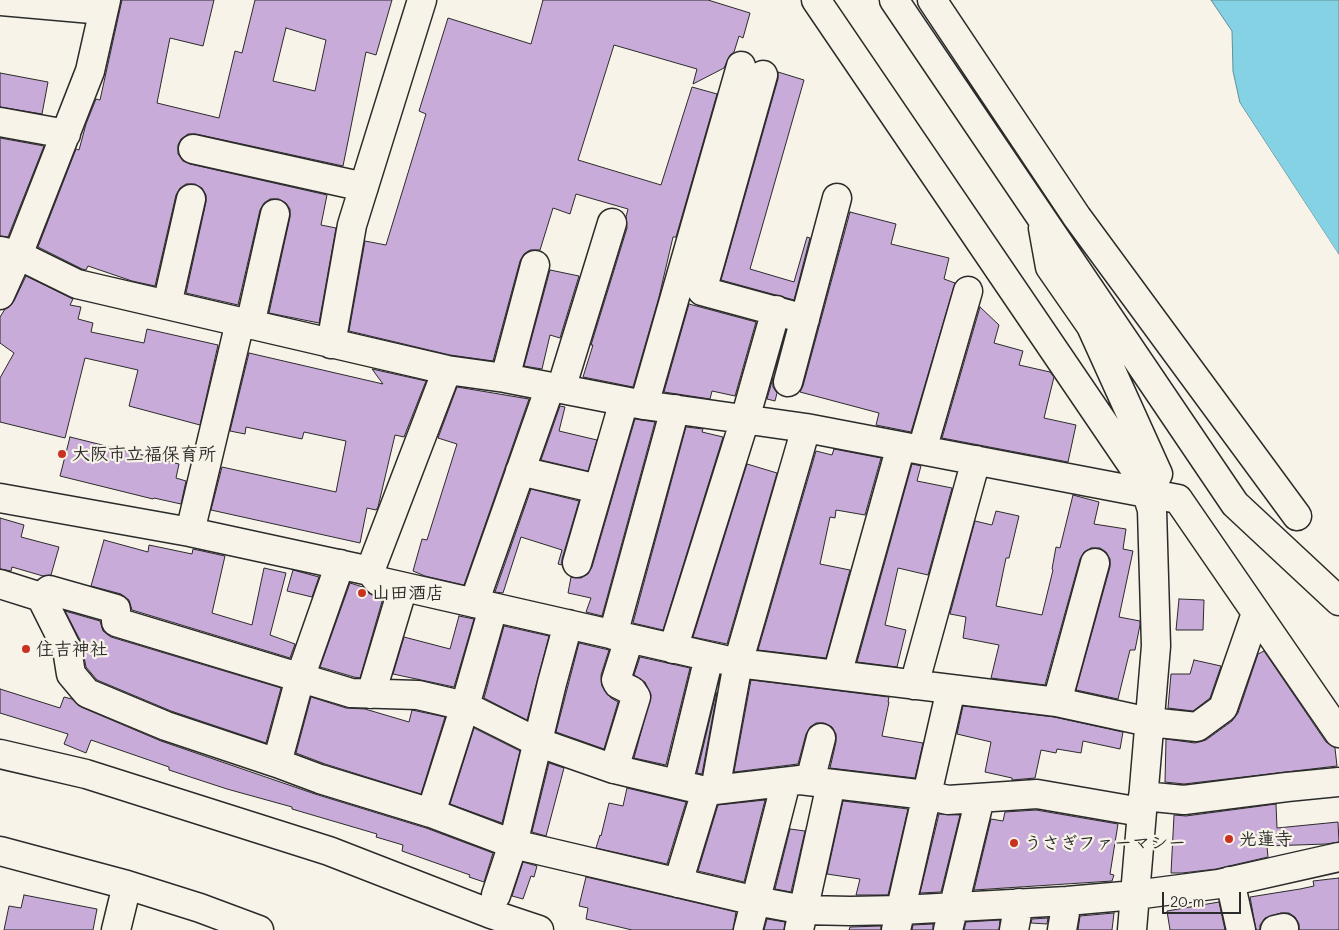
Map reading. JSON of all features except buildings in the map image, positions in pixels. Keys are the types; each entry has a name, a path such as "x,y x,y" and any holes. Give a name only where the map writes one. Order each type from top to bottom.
{"street":[{"path":"0,0 105,5 90,71 66,134 9,253 0,296"},
{"path":"332,344 352,225 422,0"},
{"path":"816,0 1143,481 1152,510 1156,646 1132,930"},
{"path":"894,0 1234,504 1339,601"},
{"path":"932,0 1077,216 1297,516"},
{"path":"577,563 598,489 634,402 752,70 702,291 805,319"},
{"path":"0,122 66,134"},
{"path":"193,149 364,187"},
{"path":"788,382 837,198"},
{"path":"167,305 191,199"},
{"path":"190,532 275,214"},
{"path":"1042,219 1050,267 1091,326 1158,474 1147,493"},
{"path":"431,813 465,706 484,606 520,471 555,388 612,224"},
{"path":"9,253 77,284 447,370 505,378 675,409 806,428 1178,500 1339,733"},
{"path":"505,378 534,265"},
{"path":"837,675 912,448 968,291"},
{"path":"673,649 745,419 776,310"},
{"path":"370,571 447,370"},
{"path":"614,768 636,697 632,691 618,684 616,680 621,637 675,409"},
{"path":"678,883 711,791 738,664 806,428"},
{"path":"914,685 976,460"},
{"path":"520,471 598,489"},
{"path":"0,498 190,532 340,564 370,571 378,582 738,664 1058,702 1149,722 1197,727 1223,708 1256,613"},
{"path":"1058,702 1094,563"},
{"path":"277,763 300,678 340,564"},
{"path":"0,584 41,597 67,649 71,674 87,693 166,726 320,779 431,813 513,844 756,901 801,920 950,919 1019,903 1135,895 1230,881 1339,857"},
{"path":"371,694 403,587"},
{"path":"41,597 49,590 116,609 116,622 351,693 418,695 465,706 538,742 614,768 711,791 809,782 926,795 948,800 1038,794 1142,804 1339,782"},
{"path":"497,891 513,844 568,624"},
{"path":"678,784 709,657"},
{"path":"898,920 951,689"},
{"path":"748,930 756,901 809,782 821,738"},
{"path":"0,754 86,774 329,852 491,914 539,930"},
{"path":"801,920 809,782"},
{"path":"950,919 980,798"},
{"path":"0,851 127,885 200,908 259,930"},
{"path":"1230,881 1241,930"},
{"path":"116,930 127,885"},
{"path":"1062,930 1067,901"},
{"path":"1014,930 1019,903"}],"water":[{"path":"1211,0 1339,0 1339,255 1240,103 1233,71 1232,31"}],"pier":[{"path":"1237,99 1339,255 1339,257 1239,106"}],"place":[{"name":"大阪市立福保育所","path":"62,454"},
{"name":"山田酒店","path":"362,593"},
{"name":"住吉神社","path":"26,649"},
{"name":"光蓮寺","path":"1229,839"},
{"name":"うさぎファーマシー","path":"1014,843"}]}
